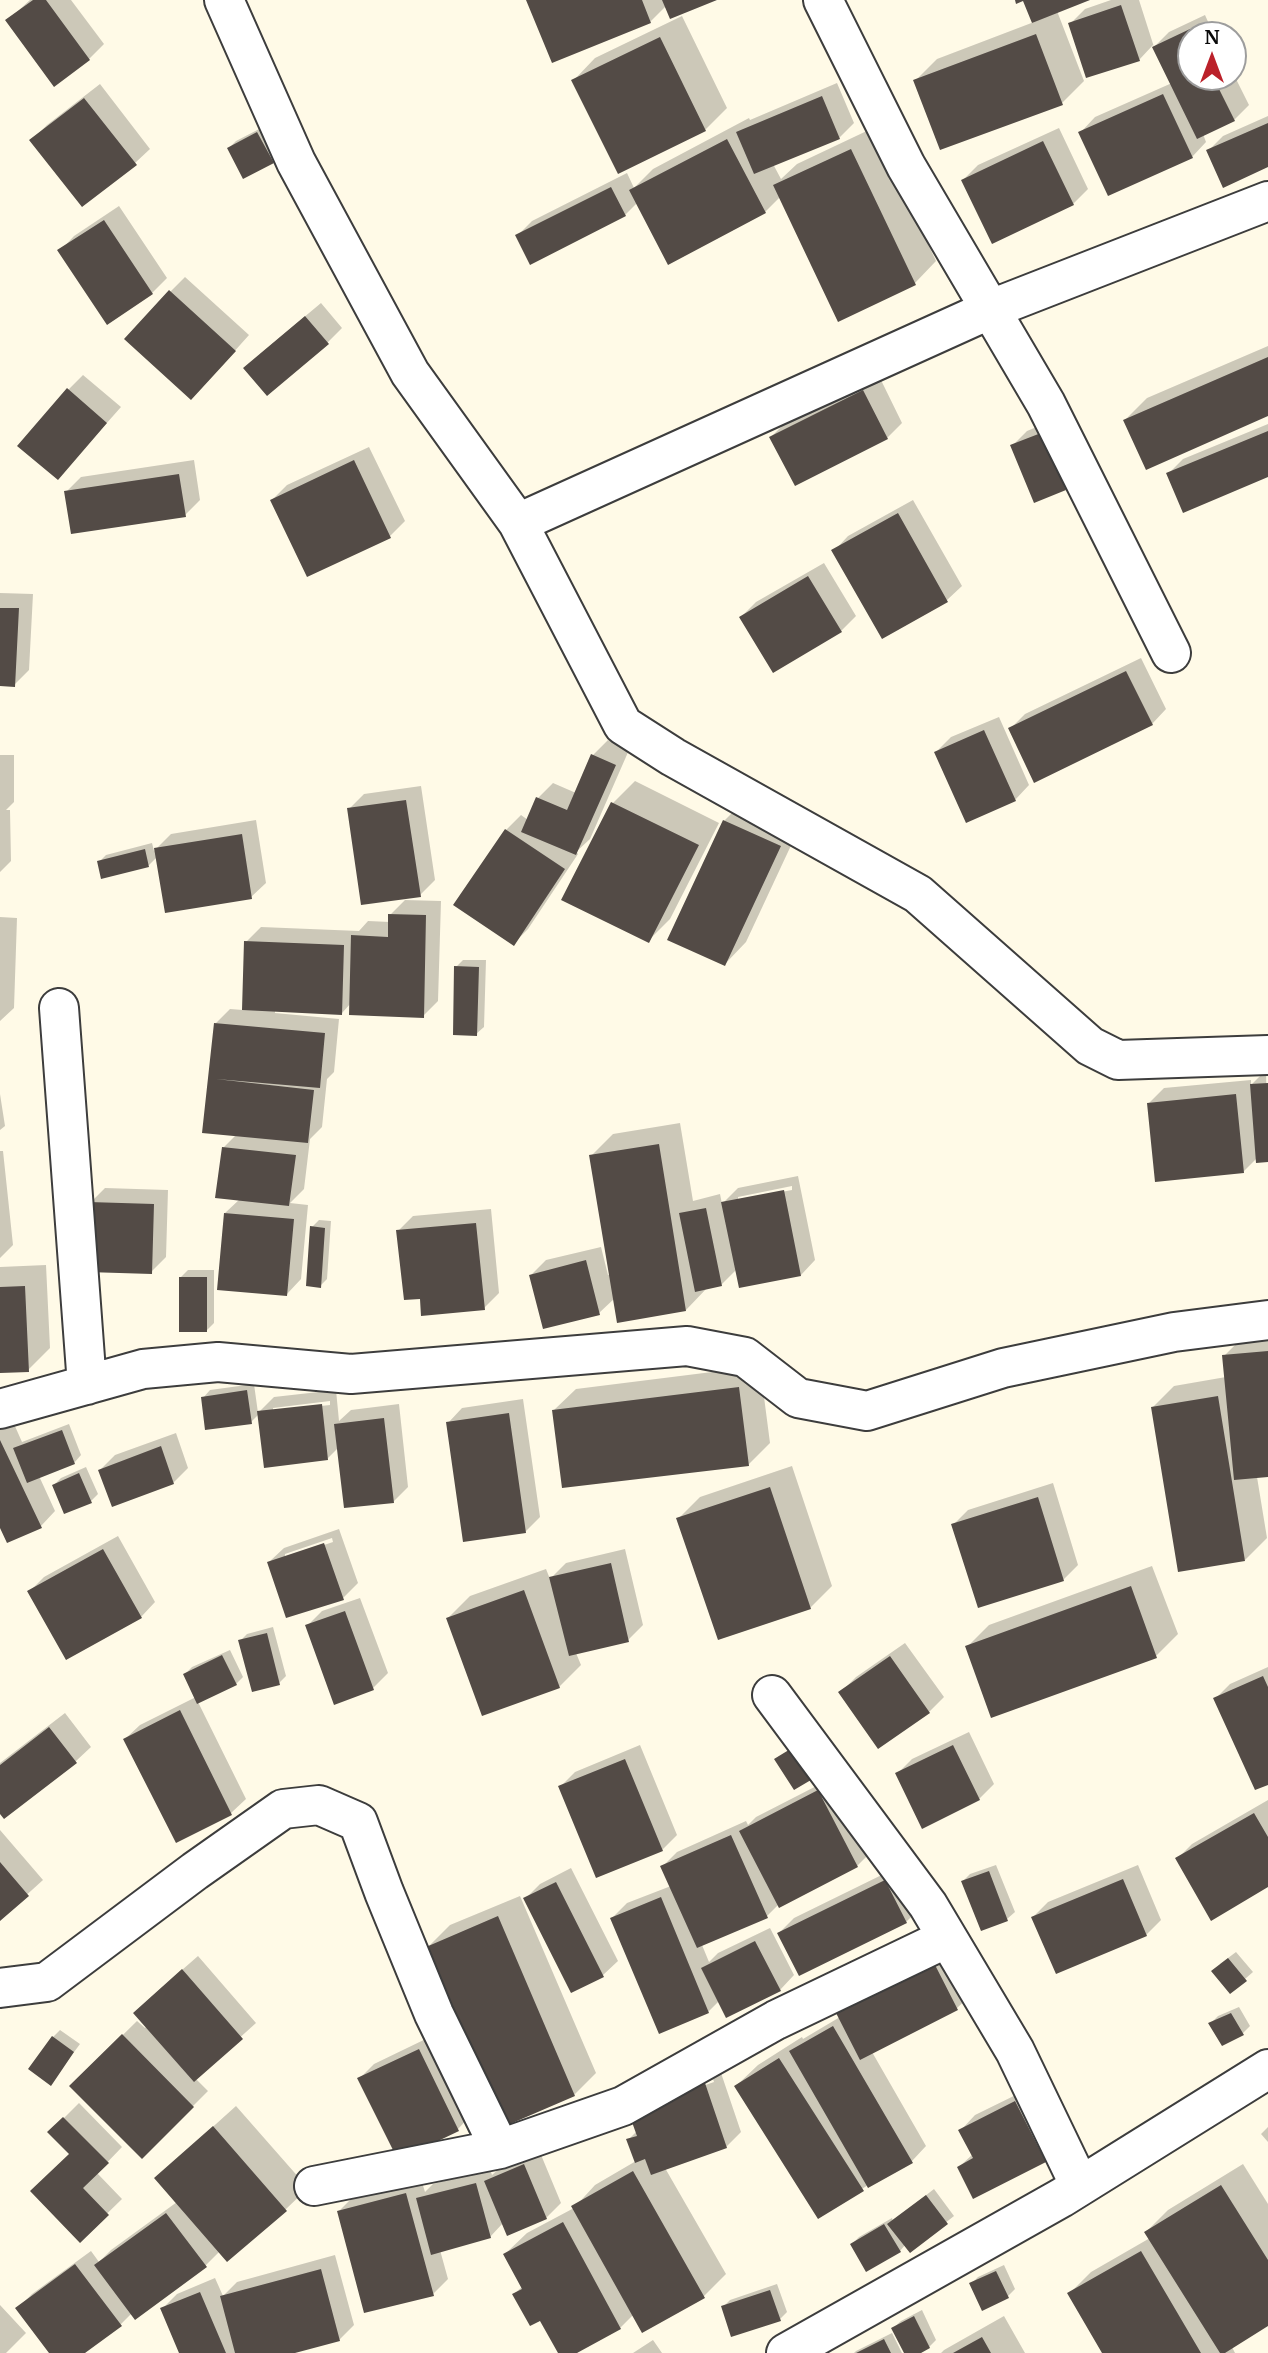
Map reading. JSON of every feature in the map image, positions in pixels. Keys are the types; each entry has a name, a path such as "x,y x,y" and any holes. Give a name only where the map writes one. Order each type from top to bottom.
{"street":[{"path":"224,0 296,162 410,373 518,523 623,726 684,764 918,894 1090,1046 1118,1060 1268,1055"},
{"path":"823,0 906,166 1046,404 1171,653"},
{"path":"518,523 991,309 1268,201"},
{"path":"60,1008 87,1385"},
{"path":"0,1409 143,1369 218,1362 351,1374 687,1346 745,1357 799,1398 867,1411 1003,1368 1174,1332 1268,1320"},
{"path":"772,1695 928,1905 1015,2050 1080,2186"},
{"path":"0,1988 47,1982 283,1809 319,1805 358,1822 434,2014 500,2149"},
{"path":"314,2186 500,2149 623,2106 776,2020 947,1938"},
{"path":"786,2353 1080,2186 1268,2069"}],"building":[{"path":"33,0 46,0 90,60 54,87 5,20"},
{"path":"526,0 642,0 651,23 552,63"},
{"path":"662,0 717,0 670,19"},
{"path":"1015,0 1090,0 1032,23 1023,1 1016,4"},
{"path":"1121,5 1140,61 1086,78 1068,23"},
{"path":"1036,34 1063,105 940,150 913,80"},
{"path":"1177,35 1177,91 1220,91 1235,121 1197,139 1152,47"},
{"path":"660,37 706,131 618,174 571,80"},
{"path":"1163,94 1193,158 1108,196 1078,132"},
{"path":"822,96 840,139 754,174 736,132"},
{"path":"84,98 137,165 82,207 29,140"},
{"path":"1268,123 1268,167 1223,188 1206,150"},
{"path":"257,132 274,163 243,179 227,148"},
{"path":"727,139 766,213 668,265 629,190"},
{"path":"1043,141 1074,205 992,244 961,180"},
{"path":"851,149 916,285 838,322 773,185"},
{"path":"611,187 626,216 530,265 515,235"},
{"path":"104,220 153,294 107,325 57,250"},
{"path":"169,290 236,351 191,400 124,339"},
{"path":"305,316 329,344 267,396 243,368"},
{"path":"1268,357 1268,416 1146,470 1123,420"},
{"path":"67,388 107,423 58,480 17,446"},
{"path":"863,390 888,439 795,486 769,437"},
{"path":"1268,431 1268,477 1183,513 1166,473"},
{"path":"1041,433 1066,490 1034,503 1010,445"},
{"path":"354,460 391,538 307,577 270,500"},
{"path":"179,474 186,517 71,534 64,491"},
{"path":"898,513 948,602 882,639 831,550"},
{"path":"808,576 842,632 773,673 739,617"},
{"path":"0,608 19,608 15,687 0,686"},
{"path":"1126,671 1153,725 1034,783 1008,728"},
{"path":"984,730 1016,801 966,823 934,752"},
{"path":"591,754 616,765 576,855 521,832 536,797 567,810"},
{"path":"406,800 421,897 361,905 347,808"},
{"path":"611,802 699,845 649,943 561,900"},
{"path":"723,820 781,846 725,966 667,940"},
{"path":"505,829 565,869 514,946 453,905"},
{"path":"242,834 252,899 165,913 154,848"},
{"path":"145,849 149,867 101,879 97,861"},
{"path":"388,914 426,915 424,1018 349,1015 351,935 388,937"},
{"path":"244,941 344,945 342,1015 242,1010"},
{"path":"454,966 479,967 477,1036 453,1035"},
{"path":"214,1023 325,1033 320,1088 216,1079 314,1090 308,1143 202,1133"},
{"path":"1268,1083 1268,1162 1256,1163 1250,1084"},
{"path":"1236,1094 1244,1173 1155,1182 1147,1103"},
{"path":"659,1144 686,1311 617,1323 589,1155"},
{"path":"222,1147 296,1155 289,1206 215,1198"},
{"path":"784,1190 801,1276 739,1288 721,1202"},
{"path":"89,1202 154,1204 152,1274 87,1272"},
{"path":"706,1208 722,1286 695,1292 679,1213"},
{"path":"224,1213 294,1219 287,1296 217,1290"},
{"path":"476,1223 485,1310 421,1316 420,1299 404,1300 396,1230"},
{"path":"310,1226 325,1228 321,1288 306,1286"},
{"path":"586,1260 600,1315 543,1329 529,1275"},
{"path":"179,1277 207,1277 207,1332 179,1332"},
{"path":"25,1286 29,1372 0,1373 0,1287"},
{"path":"1268,1351 1268,1477 1234,1480 1222,1355"},
{"path":"739,1387 749,1466 562,1488 552,1410"},
{"path":"247,1390 252,1424 205,1430 201,1397"},
{"path":"1218,1396 1245,1561 1178,1572 1151,1407"},
{"path":"322,1404 328,1460 264,1468 257,1411"},
{"path":"509,1413 526,1533 463,1542 446,1422"},
{"path":"384,1418 394,1503 344,1508 334,1424"},
{"path":"62,1430 75,1464 27,1483 13,1448"},
{"path":"0,1440 42,1528 7,1543 0,1528"},
{"path":"161,1446 174,1484 112,1507 98,1470"},
{"path":"79,1473 92,1503 64,1514 52,1485"},
{"path":"770,1487 811,1609 718,1640 676,1518"},
{"path":"1038,1497 1064,1581 978,1608 951,1524"},
{"path":"324,1543 344,1600 286,1618 267,1562"},
{"path":"103,1549 142,1618 66,1660 27,1591"},
{"path":"611,1563 629,1642 569,1656 549,1577"},
{"path":"1131,1586 1157,1658 991,1718 965,1646"},
{"path":"524,1590 560,1688 482,1716 446,1618"},
{"path":"345,1611 374,1690 334,1705 305,1625"},
{"path":"267,1633 280,1685 252,1692 238,1640"},
{"path":"222,1655 237,1685 197,1704 183,1674"},
{"path":"890,1656 930,1713 878,1749 838,1692"},
{"path":"1263,1676 1268,1687 1268,1785 1255,1790 1213,1698"},
{"path":"180,1710 232,1815 176,1843 123,1739"},
{"path":"49,1727 77,1763 4,1819 0,1814 0,1765"},
{"path":"797,1745 816,1777 794,1790 774,1759"},
{"path":"953,1745 980,1800 922,1829 895,1773"},
{"path":"625,1759 663,1851 596,1878 558,1786"},
{"path":"818,1790 858,1867 779,1908 739,1831"},
{"path":"1254,1813 1268,1837 1268,1887 1211,1921 1175,1858"},
{"path":"731,1835 768,1918 697,1948 660,1866"},
{"path":"0,1862 29,1896 0,1921"},
{"path":"989,1871 1008,1921 981,1931 961,1881"},
{"path":"1123,1879 1147,1936 1056,1974 1031,1917"},
{"path":"885,1880 907,1923 799,1976 777,1933"},
{"path":"556,1882 604,1977 571,1993 523,1898"},
{"path":"661,1897 709,2013 659,2034 610,1918"},
{"path":"498,1916 575,2096 503,2127 426,1947"},
{"path":"755,1941 781,1991 726,2018 701,1968"},
{"path":"1228,1958 1247,1981 1230,1994 1211,1971"},
{"path":"934,1963 958,2010 860,2060 836,2013"},
{"path":"182,1969 243,2039 194,2082 133,2013"},
{"path":"1231,2013 1244,2035 1222,2046 1208,2023"},
{"path":"833,2026 913,2163 868,2188 789,2051"},
{"path":"122,2034 194,2107 142,2159 69,2086"},
{"path":"52,2036 74,2052 51,2086 28,2069"},
{"path":"419,2049 459,2131 398,2160 357,2078"},
{"path":"779,2058 864,2191 818,2219 734,2086"},
{"path":"705,2083 727,2148 651,2175 645,2159 635,2163 626,2139 637,2136 628,2111"},
{"path":"1015,2101 1046,2162 973,2199 957,2167 973,2158 958,2130"},
{"path":"63,2117 109,2163 83,2188 109,2215 80,2243 30,2191 69,2154 47,2132"},
{"path":"213,2126 287,2211 227,2262 154,2178"},
{"path":"524,2164 547,2219 507,2236 484,2181"},
{"path":"633,2171 705,2298 642,2333 571,2206"},
{"path":"476,2183 491,2238 431,2255 416,2198"},
{"path":"1221,2185 1268,2260 1268,2326 1225,2353 1220,2353 1144,2232"},
{"path":"406,2193 434,2296 364,2313 337,2211"},
{"path":"926,2195 948,2224 910,2253 887,2224"},
{"path":"166,2213 207,2267 135,2320 94,2265"},
{"path":"563,2222 621,2329 577,2353 558,2353 540,2321 530,2326 512,2294 522,2289 503,2254"},
{"path":"884,2224 901,2252 866,2272 850,2244"},
{"path":"1141,2251 1201,2353 1102,2353 1067,2293"},
{"path":"75,2264 122,2326 85,2353 49,2353 15,2308"},
{"path":"321,2269 340,2341 295,2353 235,2353 220,2296"},
{"path":"996,2271 1009,2298 982,2311 969,2283"},
{"path":"770,2290 781,2321 731,2337 721,2306"},
{"path":"200,2292 226,2353 179,2353 160,2308"},
{"path":"914,2316 930,2348 921,2353 904,2353 891,2328"},
{"path":"982,2337 991,2353 953,2353"},
{"path":"884,2339 891,2353 856,2353"}]}
